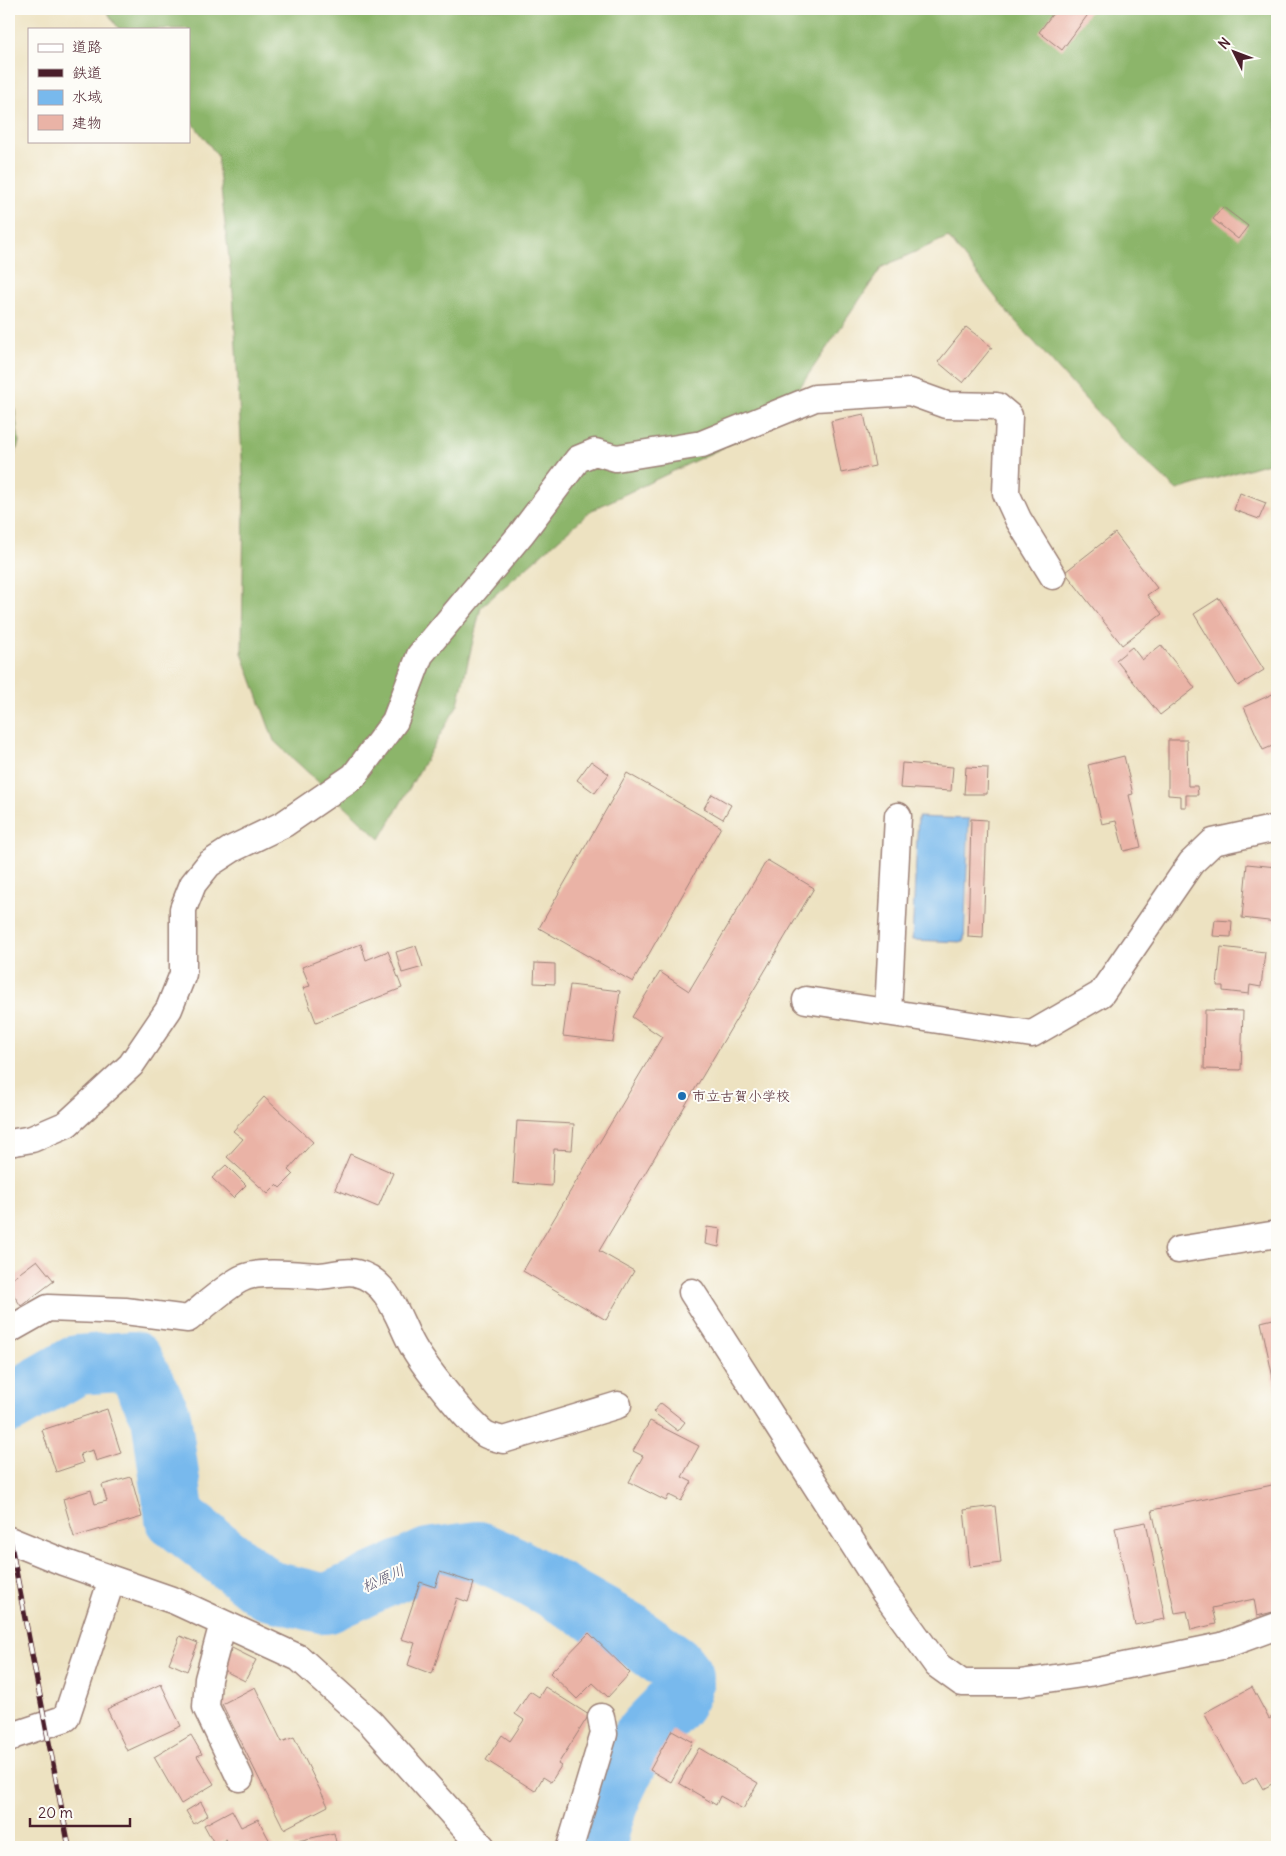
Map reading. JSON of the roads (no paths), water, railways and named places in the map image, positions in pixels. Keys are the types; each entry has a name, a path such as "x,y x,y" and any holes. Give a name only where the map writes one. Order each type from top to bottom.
{"street":[{"path":"9,1143 32,1139 67,1124 131,1065 169,1009 183,974 184,909 193,884 209,864 232,849 284,824 354,776 395,721 420,655 522,533 578,459 595,452 616,458 702,444 815,398 910,392 946,405 997,406 1010,416 1006,493 1018,519 1053,576"},
{"path":"888,1012 898,816"},
{"path":"806,1000 1032,1034 1101,994 1191,862 1213,842 1277,828"},
{"path":"1178,1250 1277,1234"},
{"path":"9,1330 48,1308 125,1311 188,1319 243,1278 290,1273 320,1276 335,1273 357,1273 376,1284 382,1291 393,1305 411,1344 451,1398 474,1425 487,1435 503,1440 618,1405"},
{"path":"692,1292 884,1592 937,1665 962,1683 1020,1683 1089,1673 1222,1646 1277,1626"},
{"path":"9,1540 175,1601 299,1658 370,1722 482,1847"},
{"path":"9,1740 12,1736 66,1718 112,1579"},
{"path":"223,1623 208,1679 206,1708 240,1778"},
{"path":"570,1847 604,1734 601,1718"}],"water":[{"path":"918,817 969,819 964,942 912,940"}],"waterway":[{"name":"松原川","path":"9,1404 77,1365 133,1361 161,1416 175,1518 267,1590 326,1604 428,1558 478,1551 511,1565 629,1632 674,1664 684,1677 683,1687 674,1703 642,1738 627,1763 608,1805 599,1833 597,1847"}],"railway":[{"path":"9,1535 69,1847"}],"place":[{"name":"市立古賀小学校","path":"682,1096"}]}
